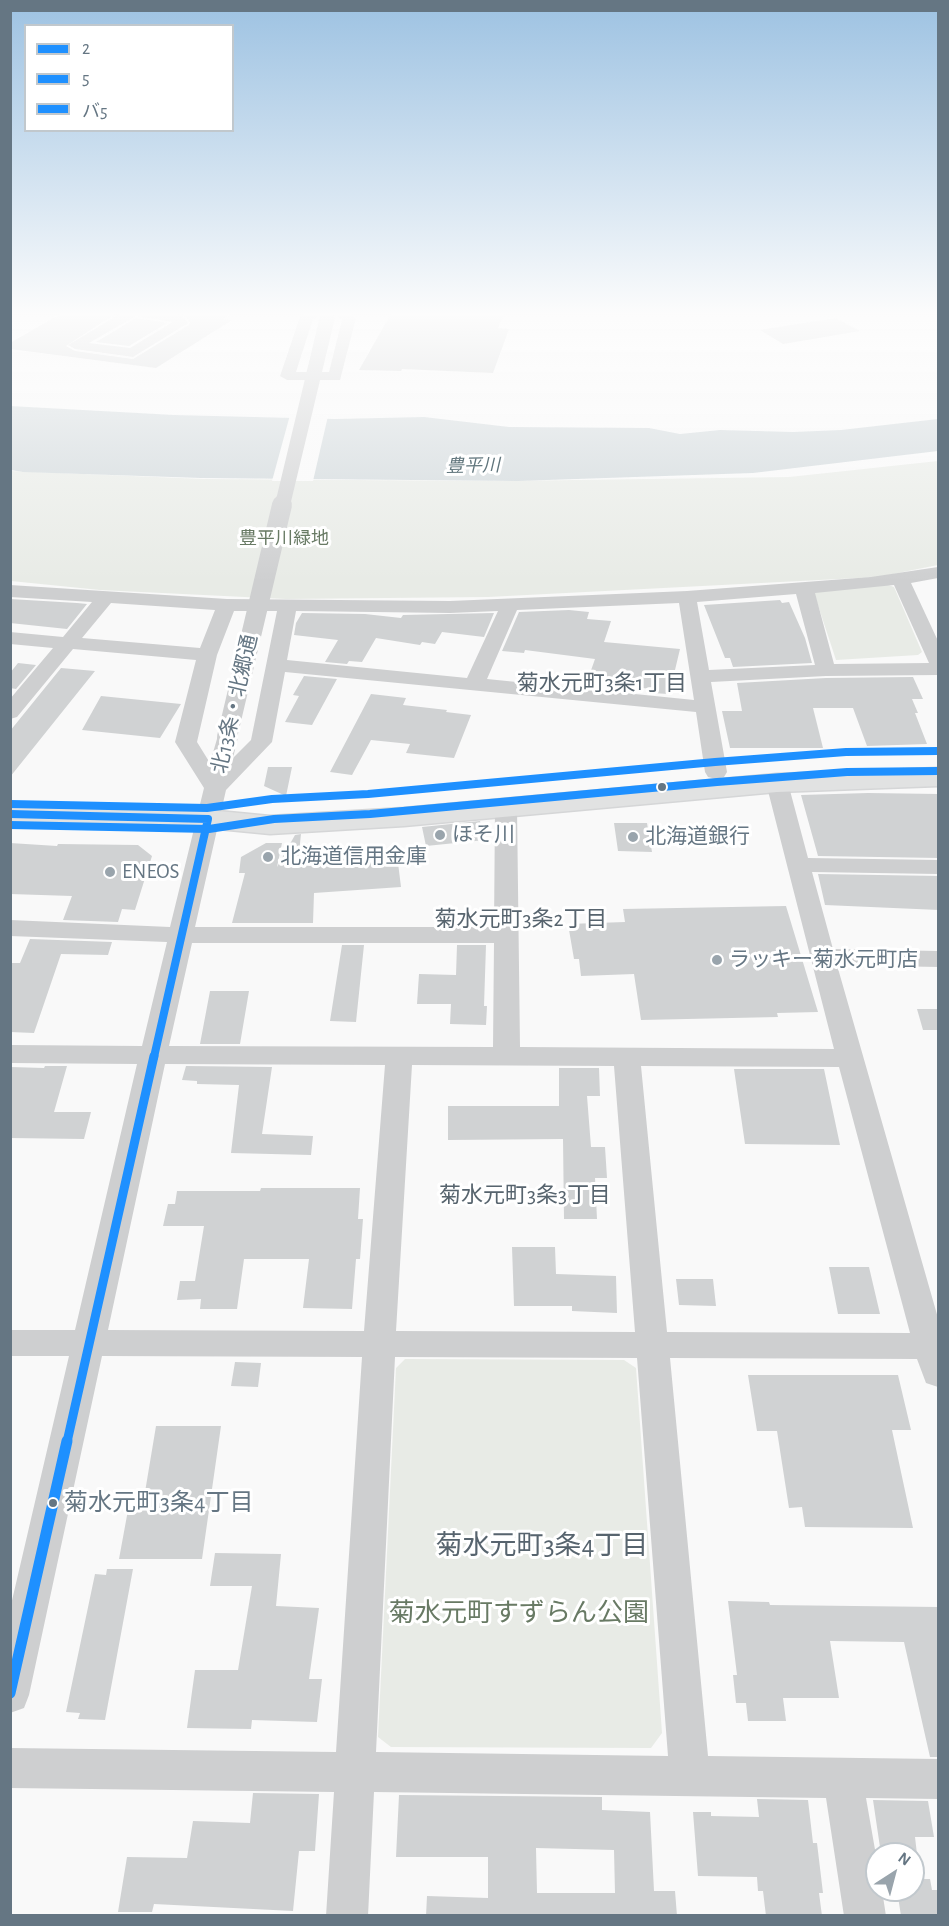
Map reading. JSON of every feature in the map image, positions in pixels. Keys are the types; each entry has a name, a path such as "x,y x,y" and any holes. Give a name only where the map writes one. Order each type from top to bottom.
{"main road":[{"path":"208,819 273,810 369,804 716,772 847,762 939,761"},
{"path":"10,814 208,819 270,825 506,808 777,783 939,777"}],"street":[{"name":"北13条・北郷通","path":"10,1695 180,936 307,402"},
{"path":"10,591 287,607 510,606 687,597 804,588 901,580 939,573"},
{"path":"901,580 939,662"},
{"path":"804,588 826,670"},
{"path":"687,597 716,772"},
{"path":"15,702 68,644 105,598"},
{"path":"227,605 207,655 186,742 215,788 261,742 287,607"},
{"path":"474,685 510,606"},
{"path":"10,638 207,655"},
{"path":"276,666 705,706"},
{"path":"700,677 826,670 939,669"},
{"path":"10,1343 653,1345 935,1360 822,957 777,783"},
{"path":"506,808 507,1056"},
{"path":"798,864 939,867"},
{"path":"10,928 180,936 507,935"},
{"path":"822,957 939,959"},
{"path":"10,1054 851,1058"},
{"path":"347,1916 357,1773 379,1344 399,1056"},
{"path":"627,1057 690,1774"},
{"path":"10,1768 357,1773 690,1774 843,1779 939,1779"},
{"path":"843,1779 865,1916"}],"green space":[{"name":"豊平川緑地","path":"938,461 938,565 878,577 488,597 286,599 100,590 11,581 10,471 205,479 502,481 789,477"},
{"path":"888,585 894,587 922,652 918,655 836,660 813,590"},
{"name":"菊水元町すずらん公園","path":"405,1359 624,1360 636,1368 662,1733 651,1748 391,1747 378,1737 396,1368"}],"water":[{"name":"豊平川","path":"10,406 174,415 335,419 424,417 509,427 649,428 680,434 720,430 793,432 841,430 938,419 938,451 753,473 518,481 201,478 23,472 11,470"}],"pier":[{"path":"290,415 328,416 313,481 272,481"}],"building":[{"path":"10,599 87,604 67,629 10,623"},
{"path":"780,600 782,603 789,602 805,638 812,663 733,667 730,658 725,658 704,605"},
{"path":"569,610 589,612 587,619 611,621 604,642 680,649 675,670 681,670 678,689 668,694 653,693 653,689 620,686 622,680 589,676 595,659 525,650 524,653 502,651 519,612"},
{"path":"302,613 365,614 401,618 403,615 494,613 484,637 442,632 435,644 422,642 420,645 376,638 362,662 349,661 347,664 325,662 338,640 294,635 296,623"},
{"path":"18,663 36,665 16,689 10,688 10,673"},
{"path":"61,668 95,671 10,777 10,731"},
{"path":"304,676 337,679 312,725 285,722 299,696 293,695"},
{"path":"913,677 923,699 912,699 927,744 867,746 853,708 813,708 823,748 730,748 722,711 742,711 737,683 826,678"},
{"path":"371,694 406,698 403,705 471,715 454,758 406,753 410,744 371,740 352,775 330,772"},
{"path":"101,696 181,704 160,738 82,730"},
{"path":"268,767 292,767 286,796 264,786"},
{"path":"939,794 939,858 818,856 801,795"},
{"path":"480,821 485,840 426,846 422,827"},
{"name":"北海道銀行","path":"614,823 647,823 652,852 618,851"},
{"path":"301,834 298,862 397,855 401,887 314,893 313,923 232,923 245,873 239,873 241,857 266,843 282,843 277,867 295,835"},
{"path":"10,843 57,846 58,844 138,845 152,856 135,910 122,909 118,922 63,920 72,896 10,894"},
{"path":"818,874 939,876 939,910 825,905"},
{"name":"ラッキー菊水元町店","path":"786,906 818,1012 777,1013 778,1017 641,1020 634,974 581,976 579,959 574,959 568,924 625,922 623,909"},
{"path":"30,939 112,942 108,955 61,954 34,1033 10,1032 10,963 20,963"},
{"path":"342,945 364,945 356,1022 330,1021"},
{"path":"457,945 486,945 484,1006 487,1006 486,1025 450,1024 451,1004 417,1004 419,974 456,975"},
{"path":"210,991 249,991 240,1044 200,1044"},
{"path":"917,1009 939,1009 939,1030 923,1030"},
{"path":"45,1066 67,1066 54,1112 91,1112 84,1139 10,1138 10,1067 44,1068"},
{"path":"186,1066 272,1067 262,1134 313,1136 311,1155 231,1153 239,1085 197,1084 197,1081 182,1080"},
{"path":"559,1068 599,1068 600,1096 587,1096 591,1147 605,1147 607,1178 595,1178 597,1219 564,1219 563,1139 448,1140 448,1106 559,1106"},
{"path":"734,1069 824,1069 840,1145 745,1144"},
{"path":"261,1188 360,1188 358,1219 363,1219 360,1259 356,1259 352,1309 303,1308 309,1259 244,1259 237,1309 200,1309 201,1299 177,1300 180,1281 195,1281 204,1226 163,1226 168,1204 175,1204 177,1191 260,1191"},
{"path":"512,1247 555,1247 556,1274 616,1276 617,1313 572,1311 572,1306 514,1306"},
{"path":"829,1267 869,1267 880,1314 838,1314"},
{"path":"676,1279 713,1279 716,1306 679,1305"},
{"path":"235,1362 261,1363 258,1387 231,1386"},
{"path":"748,1375 898,1375 911,1430 892,1430 913,1528 805,1527 802,1507 789,1508 777,1431 757,1431"},
{"path":"156,1426 221,1426 202,1559 119,1559 128,1510 142,1510"},
{"path":"215,1553 281,1554 276,1606 319,1608 309,1679 322,1679 317,1722 252,1720 251,1729 187,1728 195,1670 238,1670 252,1586 210,1586"},
{"path":"107,1569 133,1569 105,1720 78,1719 80,1713 66,1712 95,1574 106,1575"},
{"path":"728,1601 769,1602 770,1605 939,1607 939,1757 930,1757 904,1642 830,1641 839,1698 783,1698 786,1721 748,1721 746,1703 736,1703 733,1675 737,1675"},
{"path":"253,1793 319,1794 315,1851 299,1851 293,1911 154,1904 152,1912 118,1912 127,1857 187,1858 193,1821 250,1823"},
{"path":"399,1795 602,1797 602,1810 650,1812 654,1891 675,1891 677,1916 426,1916 427,1896 488,1898 488,1857 396,1857","holes":["536,1848 614,1850 615,1893 537,1893"]},
{"path":"757,1799 808,1800 813,1843 817,1843 823,1893 819,1893 822,1916 766,1916 763,1891 758,1891 757,1877 698,1876 693,1812 711,1812 711,1816 759,1817"},
{"path":"873,1800 928,1801 934,1837 915,1837 916,1842 879,1842"},
{"path":"925,1879 930,1879 932,1890 939,1890 939,1916 901,1916 899,1902 925,1902"}],"transit line":[{"name":"バ5","path":"10,804 207,808 272,799 368,794 715,762 846,752 938,751"},
{"name":"5","path":"10,825 209,829 274,819 370,814 717,782 847,772 938,771"},
{"name":"2","path":"10,814 208,819"},
{"name":"2","path":"10,1693 208,819"}],"place":[{"name":"ほそ川","path":"440,835"},
{"name":"北海道銀行","path":"633,837"},
{"name":"北海道信用金庫","path":"268,857"},
{"name":"ENEOS","path":"110,872"},
{"name":"ラッキー菊水元町店","path":"717,960"},
{"name":"菊水元町3条4丁目","path":"53,1503"}],"district":[{"name":"菊水元町3条1丁目","path":"602,683"},
{"name":"菊水元町3条2丁目","path":"521,919"},
{"name":"菊水元町3条3丁目","path":"525,1195"},
{"name":"菊水元町3条4丁目","path":"542,1546"}]}
